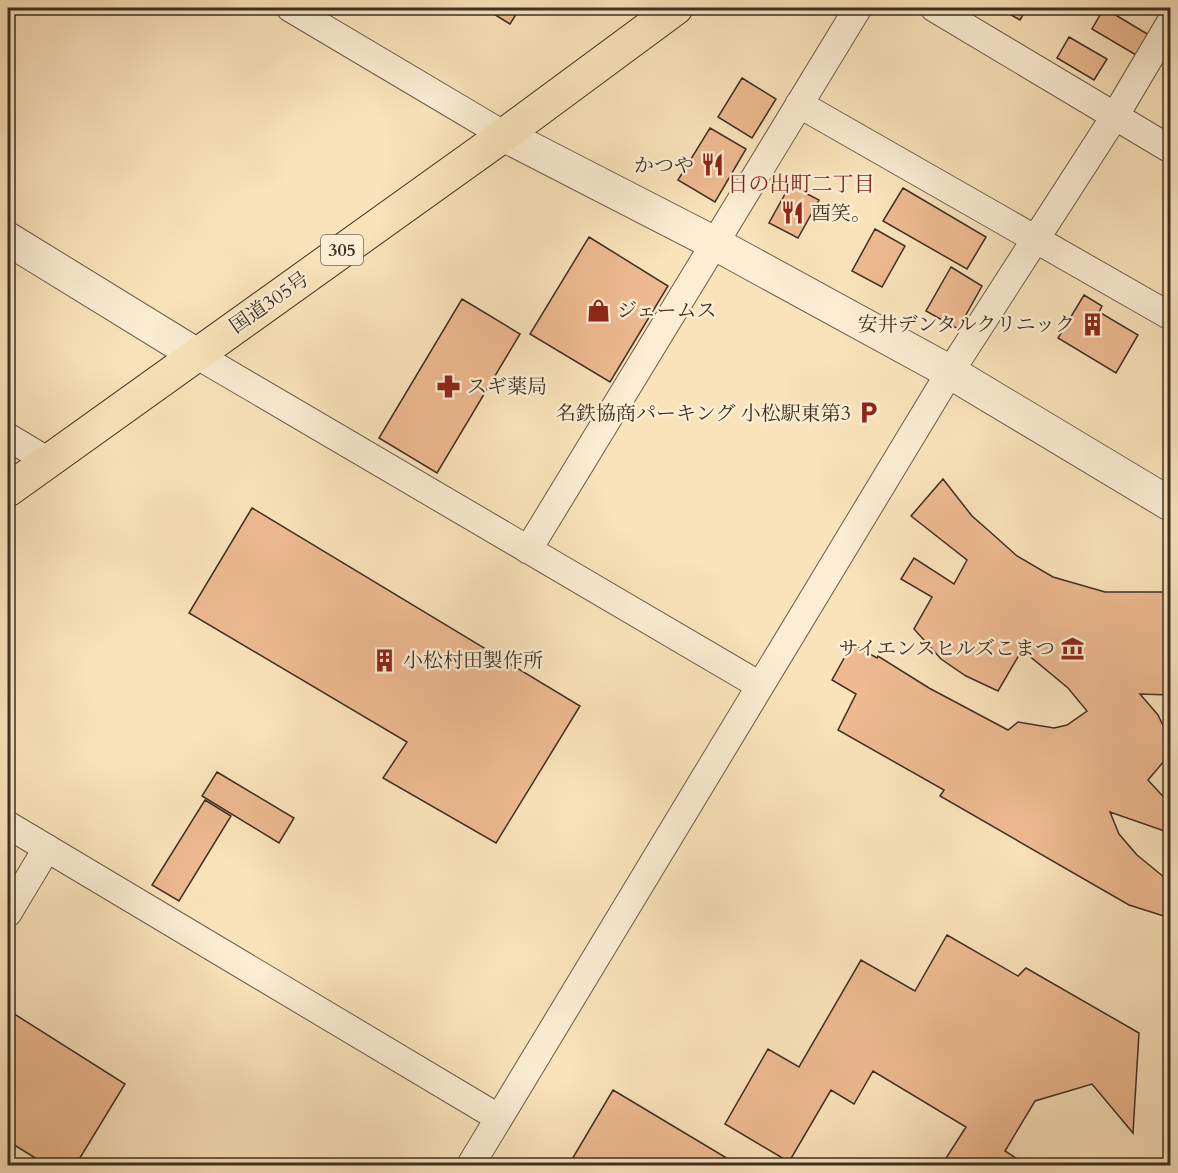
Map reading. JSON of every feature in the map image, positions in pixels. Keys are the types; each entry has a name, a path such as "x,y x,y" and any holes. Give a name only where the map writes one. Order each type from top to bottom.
{"highway":[{"name":"国道305号","path":"8,490 504,135 676,8"}],"street":[{"path":"290,8 504,135 714,243 950,372 1170,504"},
{"path":"528,550 858,8"},
{"path":"934,8 1170,149"},
{"path":"470,1166 950,372 1038,239 1170,23"},
{"path":"799,104 1170,316"},
{"path":"8,239 195,354 759,685"},
{"path":"8,437 48,461"},
{"path":"8,825 498,1118"},
{"path":"8,913 47,848"}],"building":[{"path":"484,8 520,8 510,24"},
{"path":"999,8 1027,8 1020,20"},
{"path":"1104,8 1149,35 1136,55 1092,29"},
{"path":"1069,37 1107,59 1094,80 1057,58"},
{"path":"742,78 776,99 752,138 718,117"},
{"name":"かつや","path":"710,128 746,149 715,202 678,180"},
{"path":"790,185 819,200 798,238 769,223"},
{"path":"903,188 986,237 967,269 883,221"},
{"path":"875,229 905,246 882,287 852,271"},
{"name":"ジェームス","path":"589,237 668,286 610,382 530,334"},
{"path":"951,267 982,286 958,329 926,311"},
{"name":"安井デンタルクリニック","path":"1084,295 1102,306 1099,312 1138,335 1116,373 1058,338"},
{"name":"スギ薬局","path":"462,299 520,334 437,473 379,438"},
{"path":"943,479 972,516 1017,556 1053,577 1105,592 1170,592 1170,695 1140,694 1158,715 1166,732 1170,754 1148,780 1170,804 1170,833 1110,812 1119,834 1137,855 1170,882 1170,918 1129,905 940,796 944,790 838,730 856,694 832,680 852,644 877,658 878,656 929,688 1008,730 1018,722 1054,728 1067,725 1087,711 1068,688 1022,650 998,691 966,676 941,659 914,629 932,597 901,579 914,558 954,584 967,560 911,516"},
{"name":"小松村田製作所","path":"252,508 580,706 496,843 383,778 407,742 189,613"},
{"path":"217,772 294,818 279,843 202,796"},
{"path":"205,800 231,816 179,901 152,885"},
{"path":"947,935 1018,976 1026,968 1139,1033 1133,1133 1092,1084 1035,1101 1005,1151 1028,1166 941,1166 966,1127 873,1071 854,1104 831,1090 789,1162 725,1124 768,1049 799,1067 861,960 915,991"},
{"path":"8,1010 125,1084 75,1166 48,1166 8,1141"},
{"path":"613,1090 740,1166 568,1166"}],"place":[{"name":"かつや","path":"712,165"},
{"name":"酉笑。","path":"793,213"},
{"name":"ジェームス","path":"599,310"},
{"name":"安井デンタルクリニック","path":"1093,324"},
{"name":"スギ薬局","path":"449,386"},
{"name":"名鉄協商パーキング 小松駅東第3","path":"869,413"},
{"name":"サイエンスヒルズこまつ","path":"1073,648"},
{"name":"小松村田製作所","path":"385,660"}],"district":[{"name":"日の出町二丁目","path":"801,184"}]}
